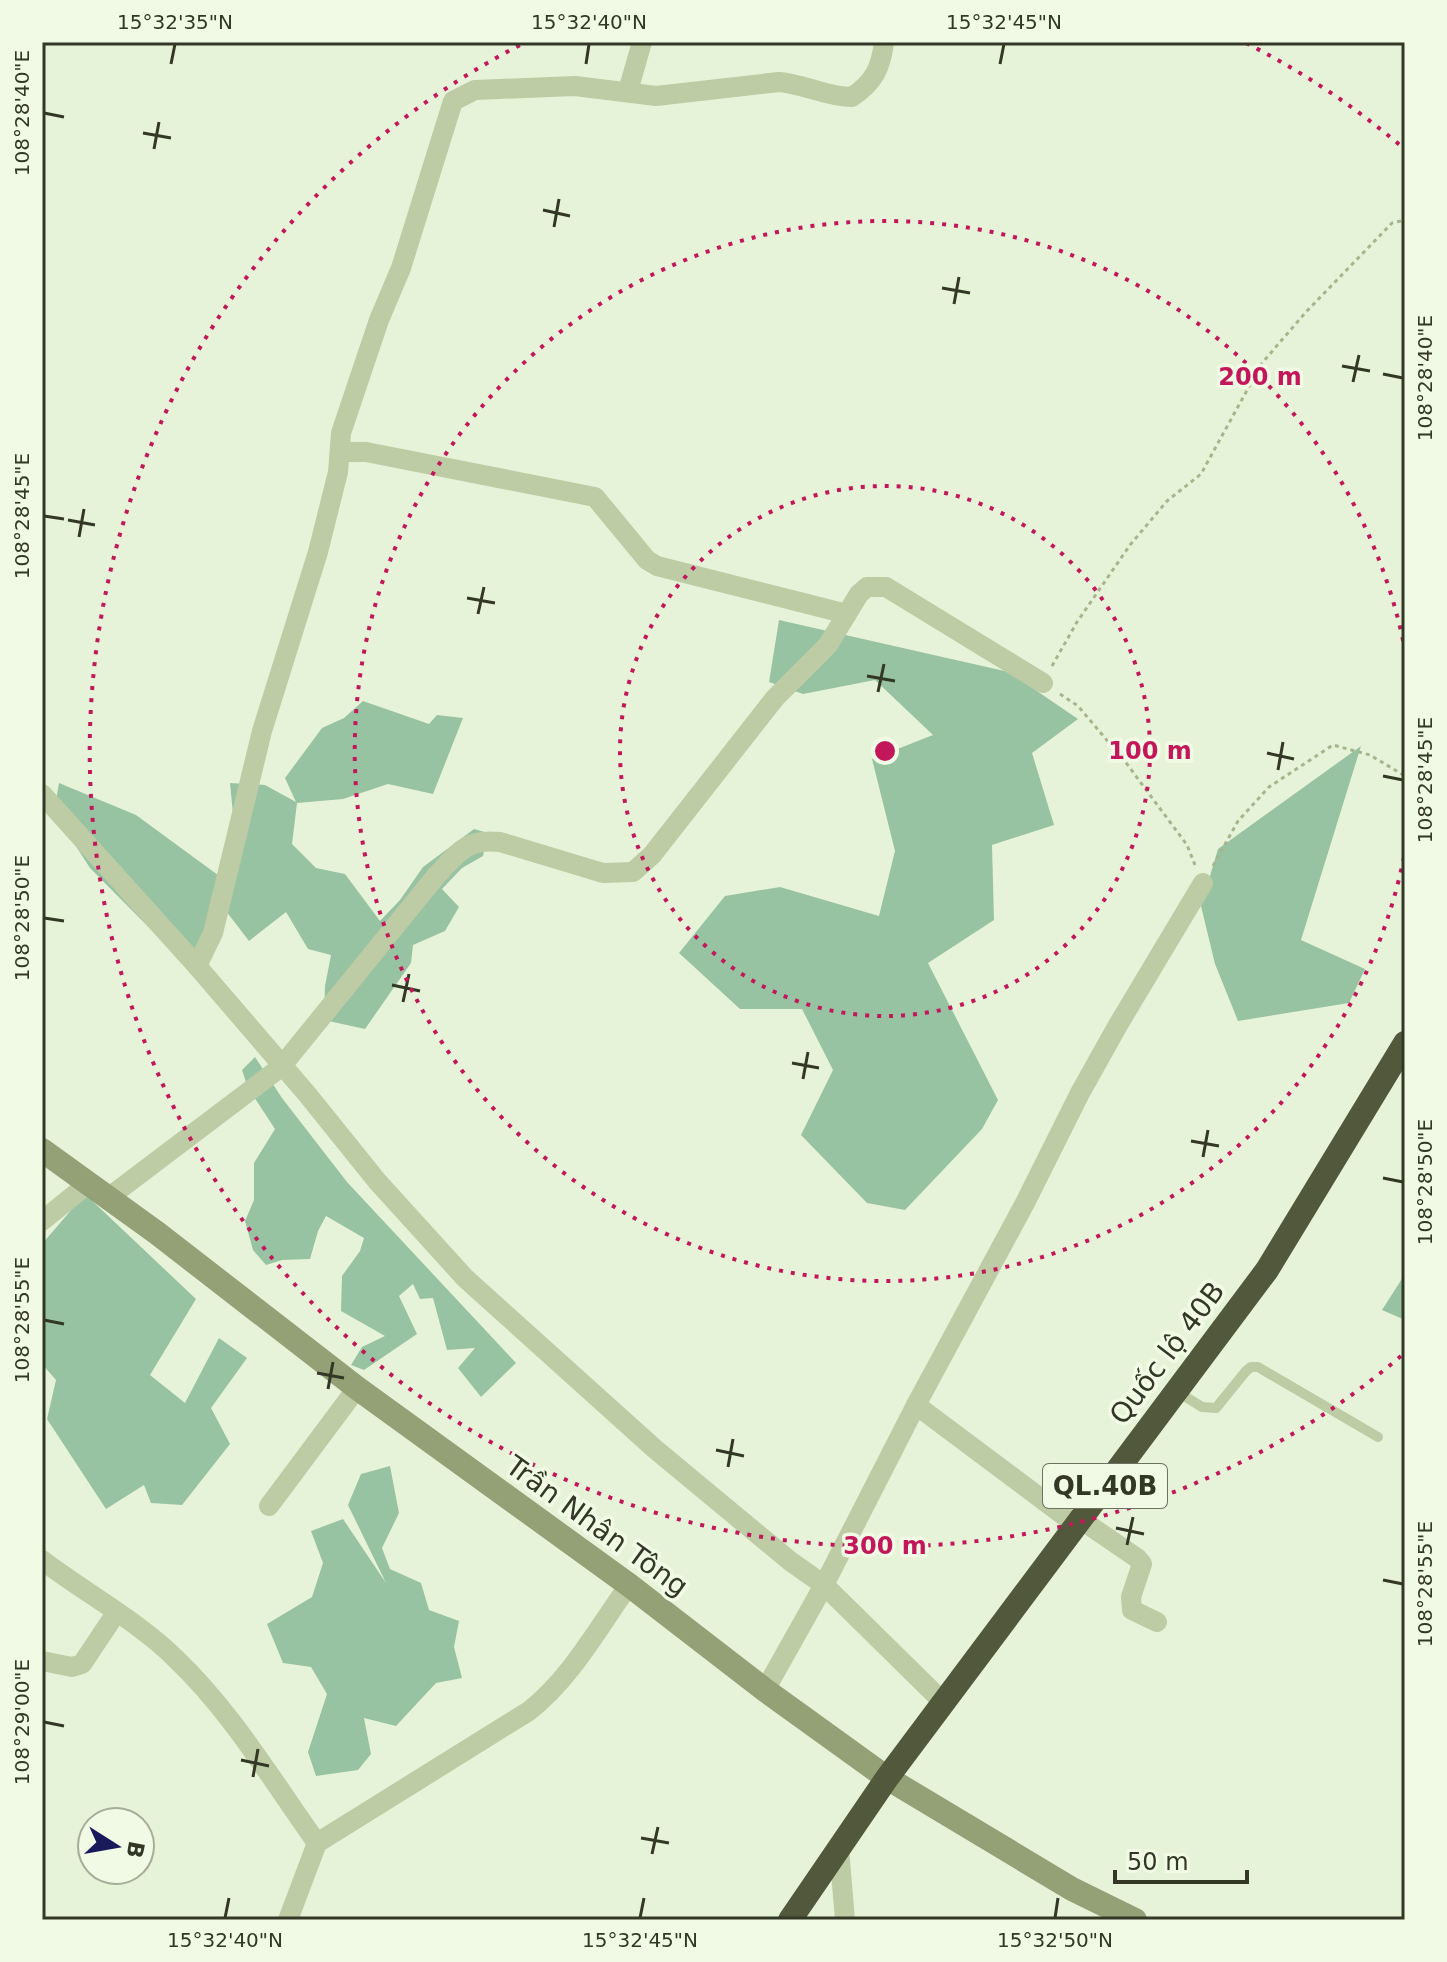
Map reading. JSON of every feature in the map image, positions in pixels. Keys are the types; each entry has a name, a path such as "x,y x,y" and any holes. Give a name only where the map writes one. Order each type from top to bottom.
{"highway":[{"name":"Quốc lộ 40B","path":"790,1920 887,1778 1267,1270 1405,1043"}],"street":[{"path":"628,91 642,42"},
{"path":"197,966 213,933 262,731 318,552 338,472 341,433 352,395 401,268 453,101 475,90 575,86 656,96 756,82 798,83 840,97 852,97 874,78 884,42"},
{"path":"341,452 366,452 595,497 647,560 657,566 847,614"},
{"path":"42,1221 98,1190 281,1067 436,876 464,847 485,840 500,842 603,873 633,872 652,855 775,698 828,645 859,594 867,587 886,587 1043,683"},
{"path":"42,794 197,966 377,1181 465,1278 655,1449 790,1561 824,1585 943,1702"},
{"path":"765,1690 824,1585 1118,1025 1203,883"},
{"name":"Trần Nhân Tông","path":"42,1150 357,1388 629,1585 765,1690 887,1778 1072,1889 1135,1920"},
{"path":"269,1506 357,1388"},
{"path":"916,1405 1077,1522 1137,1558 1142,1564 1132,1610 1157,1622"},
{"path":"42,1560 157,1641 197,1680 242,1737 317,1843"},
{"path":"288,1920 317,1843 544,1699 565,1676 629,1585"},
{"path":"42,1661 72,1667 82,1664 116,1613"},
{"path":"839,1848 845,1920"}],"lane":[{"path":"1176,1391 1202,1407 1216,1408 1246,1371 1258,1367 1378,1437"}],"path":[{"path":"1203,883 1187,845 1127,764 1078,706 1043,683 1077,622 1130,545 1167,501 1201,474 1262,363 1306,312 1392,223 1405,220"},
{"path":"1203,883 1238,821 1269,787 1333,745 1370,755 1405,776"}],"green space":[{"path":"779,620 1009,672 1078,719 1032,753 1054,825 992,845 994,920 928,963 998,1100 982,1129 905,1210 867,1203 801,1135 833,1070 802,1009 740,1009 679,953 725,896 780,887 879,916 895,851 872,759 933,735 875,680 803,694 769,682"},
{"path":"363,701 429,724 437,715 463,718 433,794 388,784 343,799 297,803 292,844 316,868 345,874 380,921 400,900 423,867 474,829 488,833 483,856 462,868 442,889 459,907 445,931 413,945 411,963 365,1029 324,1020 325,986 331,955 308,949 286,912 249,941 226,911 233,814 230,783 265,785 296,802 285,778 322,728 344,718"},
{"path":"1361,746 1301,940 1365,969 1349,1003 1238,1021 1215,964 1201,906 1218,849"},
{"path":"59,783 136,815 222,878 195,974 90,868 54,812"},
{"path":"255,1057 282,1098 347,1182 516,1363 481,1397 458,1368 475,1348 447,1350 433,1298 420,1299 413,1284 399,1296 417,1334 364,1370 351,1365 362,1347 385,1336 341,1311 342,1276 360,1251 364,1238 326,1216 310,1259 282,1260 266,1265 253,1250 245,1221 254,1200 254,1163 275,1129 248,1088 242,1070"},
{"path":"85,1194 196,1299 150,1375 185,1403 219,1338 247,1358 211,1408 230,1444 182,1505 151,1503 144,1485 106,1509 47,1419 56,1380 42,1364 42,1244"},
{"path":"1405,1274 1405,1320 1382,1310"},
{"path":"390,1466 399,1513 382,1548 390,1569 421,1583 429,1610 459,1621 454,1647 462,1678 436,1683 396,1726 364,1718 371,1754 358,1770 316,1776 308,1752 327,1694 311,1667 283,1663 267,1624 312,1597 323,1563 311,1531 343,1519 386,1583 348,1505 361,1474"}]}
